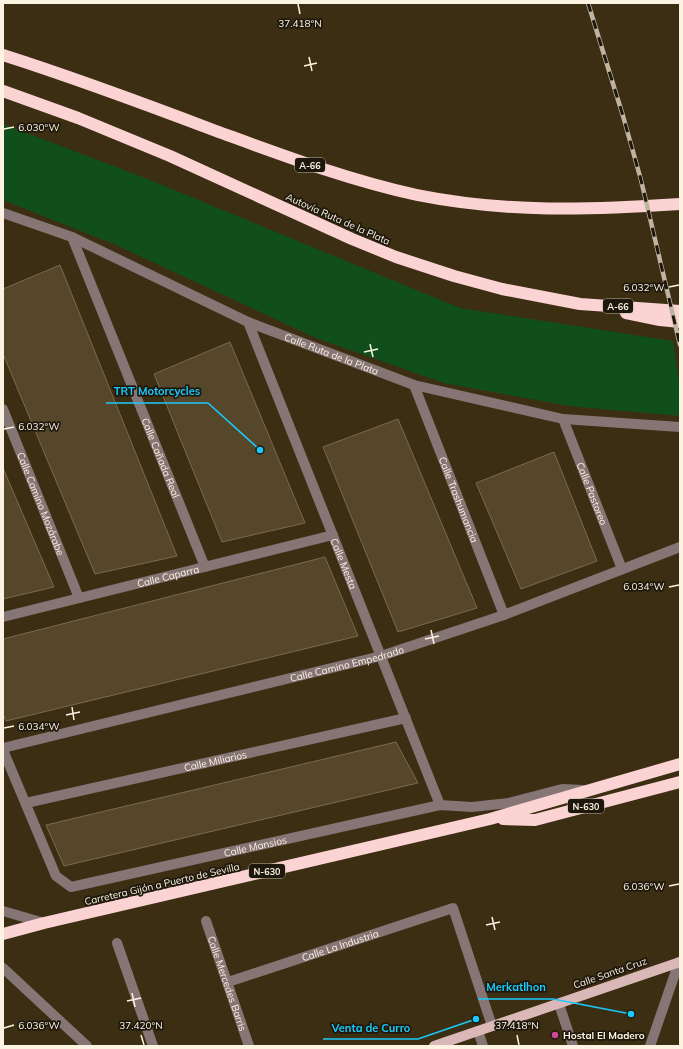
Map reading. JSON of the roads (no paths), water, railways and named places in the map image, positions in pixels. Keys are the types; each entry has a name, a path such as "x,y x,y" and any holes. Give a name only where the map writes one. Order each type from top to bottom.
{"highway":[{"name":"A-66","path":"3,55 71,77 292,159 345,177 387,188 447,200 495,207 578,210 680,204"},
{"name":"Autovía Ruta de la Plata","path":"3,91 78,118 170,156 311,221 396,257 454,276 502,289 580,304 659,315"},
{"path":"659,315 680,311"},
{"path":"659,315 680,322"},
{"name":"Carretera Gijón a Puerto de Sevilla","path":"3,934 44,923 490,819 680,764"},
{"name":"Carretera Gijón a Puerto de Sevilla","path":"490,819 535,820 680,782"}],"main road":[{"name":"Calle Santa Cruz","path":"434,1046 679,962"}],"street":[{"name":"Calle Ruta de la Plata","path":"3,213 72,237 248,322 414,384 563,419 680,427"},
{"name":"Calle Cañada Real","path":"72,237 205,567"},
{"name":"Calle Mesta","path":"248,322 440,805"},
{"name":"Calle Trashumancia","path":"414,384 504,615"},
{"name":"Calle Camino Mozárabe","path":"3,409 79,598"},
{"name":"Calle Pastoreo","path":"563,419 622,569"},
{"name":"Calle Caparra","path":"3,617 333,535"},
{"name":"Calle Camino Empedrado","path":"3,749 381,656 504,615 680,547"},
{"name":"Calle Miliarios","path":"26,803 406,718"},
{"path":"3,749 26,803"},
{"name":"Calle Mansios","path":"26,803 56,876 71,888 440,805 472,807 509,802 562,789 591,790"},
{"name":"Calle La Industria","path":"228,982 453,908 492,1026"},
{"path":"3,911 44,923"},
{"name":"Calle Mercedes Barris","path":"206,920 249,1046"},
{"path":"117,943 153,1046"},
{"path":"650,1046 679,962"},
{"path":"3,968 87,1046"},
{"path":"559,1004 573,1046"},
{"path":"478,1031 483,1046"}],"railway":[{"path":"588,3 641,180 680,345"}],"place":[{"name":"TRT Motorcycles","path":"260,450"},
{"name":"Merkatlhon","path":"631,1014"},
{"name":"Venta de Curro","path":"476,1019"},
{"name":"Hostal El Madero","path":"555,1035"}]}
